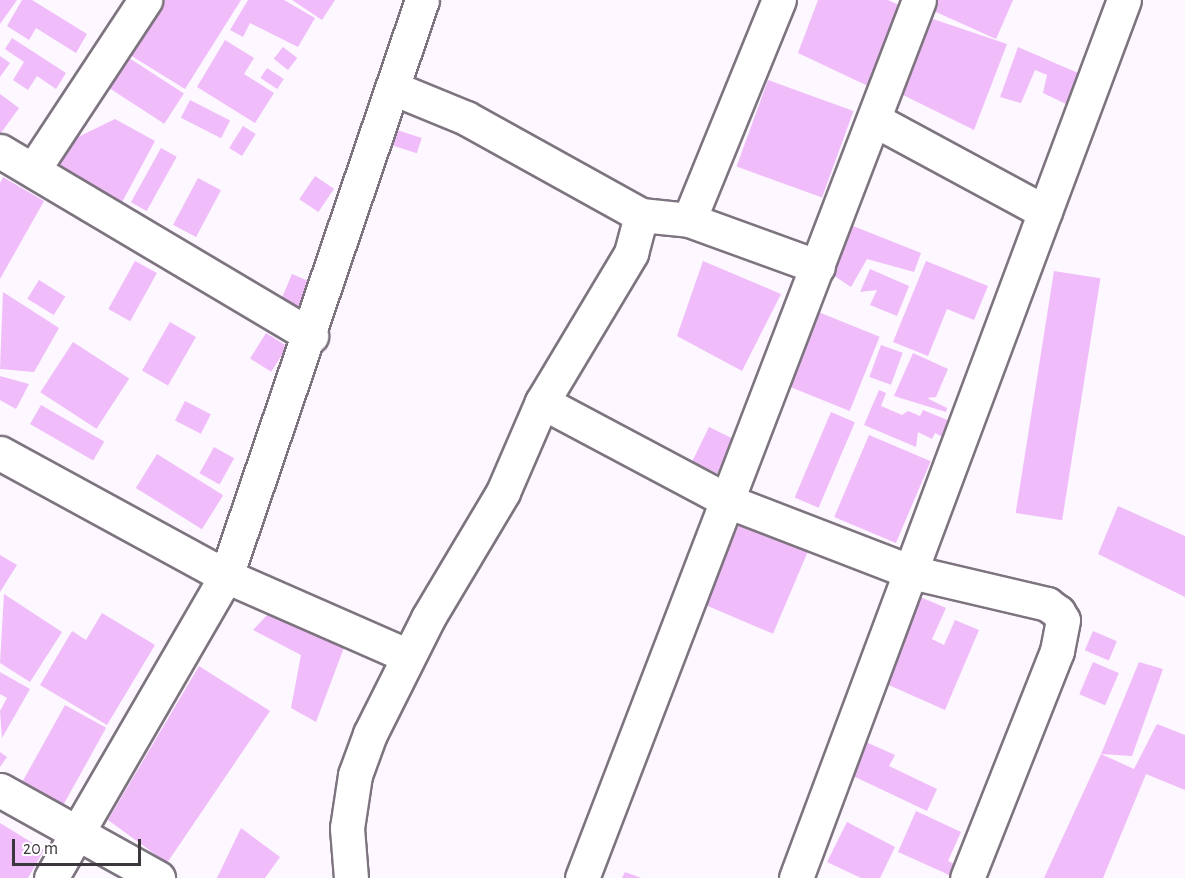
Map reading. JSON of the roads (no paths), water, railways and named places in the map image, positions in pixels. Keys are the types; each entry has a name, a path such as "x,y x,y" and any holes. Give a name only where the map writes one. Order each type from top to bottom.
{"street":[{"path":"33,170 145,0"},
{"path":"51,878 226,576 311,336 422,0"},
{"path":"689,219 779,0"},
{"path":"582,878 730,502 876,120 919,0"},
{"path":"796,878 1124,0"},
{"path":"393,88 466,118 641,215 689,219 818,267"},
{"path":"876,120 1045,212"},
{"path":"0,151 311,336"},
{"path":"351,878 347,828 355,775 408,656 503,492 542,402 631,252 641,215"},
{"path":"542,402 730,502 911,572 1047,604 1063,620 1057,651 967,878"},
{"path":"0,453 226,576 408,656"},
{"path":"0,790 158,878"}]}
